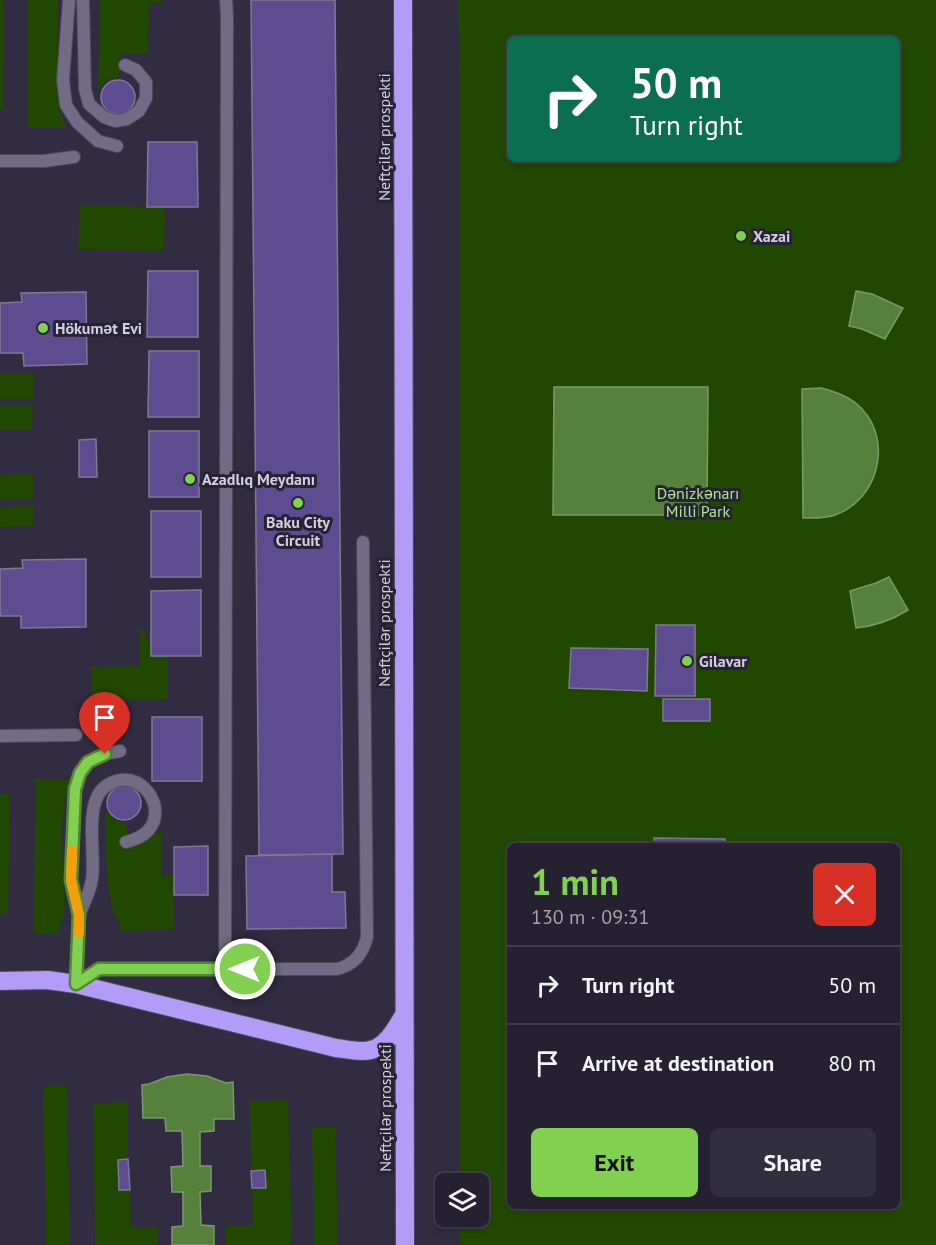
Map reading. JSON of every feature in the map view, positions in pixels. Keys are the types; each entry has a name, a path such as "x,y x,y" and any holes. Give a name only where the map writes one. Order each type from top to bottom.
{"highway":[{"name":"Neftçilər prospekti","path":"403,0 404,1013 407,1242"},
{"path":"0,981 47,980 76,984 336,1048 357,1050 371,1050 384,1043 404,1013"}],"lane":[{"path":"69,0 63,80 66,105 77,122 98,141 117,146"},
{"path":"82,0 85,89 89,104 104,117 116,121 127,119 139,111 146,98 146,82 136,70 124,65"},
{"path":"225,969 226,0"},
{"path":"0,161 74,157"},
{"path":"76,984 99,969 337,969 356,960 367,937 363,542"},
{"path":"0,736 75,735"},
{"path":"76,984 79,915 71,880 75,789 80,773 88,762 105,754 120,751"},
{"path":"79,915 92,879 93,812 97,796 104,787 115,781 126,780 141,784 147,789 152,797 155,810 153,823 146,833 136,840 126,842"}],"green space":[{"path":"0,0 3,0 4,110 0,110"},
{"path":"28,0 58,0 57,90 61,117 67,128 28,128"},
{"path":"100,0 161,0 161,3 149,3 148,53 119,53 119,77 108,79 98,89"},
{"name":"Dənizkənarı Milli Park","path":"458,0 936,0 936,1245 459,1245 459,1227 489,1227 489,1173 460,1173 460,106"},
{"path":"80,205 165,207 164,251 78,249"},
{"path":"34,373 33,399 0,399 0,374"},
{"path":"0,405 33,405 32,429 0,429"},
{"path":"33,474 33,500 0,500 0,475"},
{"path":"33,506 34,526 0,527 0,507"},
{"path":"140,627 150,644 168,654 168,699 92,701 91,667 140,666"},
{"path":"35,779 71,779 67,789 61,831 65,899 64,914 58,933 34,933"},
{"path":"0,793 10,794 8,914 0,914"},
{"path":"105,810 114,820 126,824 128,843 146,839 161,829 162,876 173,876 174,930 122,931 112,908 107,881"},
{"path":"43,1086 67,1086 70,1245 46,1245"},
{"path":"288,1100 292,1245 226,1245 226,1226 253,1225 252,1188 266,1187 265,1171 251,1171 250,1101"},
{"path":"128,1102 128,1159 118,1160 119,1190 130,1190 131,1228 157,1227 158,1245 95,1245 93,1103"},
{"path":"335,1126 338,1245 314,1245 312,1127"}],"shaded area":[{"path":"856,291 872,294 903,308 885,339 849,326"},
{"path":"554,387 708,387 707,515 553,515"},
{"path":"821,388 853,401 872,422 877,437 876,469 871,484 862,497 850,507 831,516 803,518 802,389"},
{"path":"889,577 908,610 883,622 856,628 850,591"},
{"path":"187,1074 207,1076 226,1083 233,1082 234,1119 214,1119 214,1131 200,1132 200,1166 211,1166 211,1191 200,1192 201,1225 214,1226 214,1245 172,1245 172,1227 183,1226 183,1192 172,1192 171,1167 183,1166 182,1131 166,1131 165,1118 143,1118 142,1085 167,1077"}],"building":[{"name":"Baku City Circuit","path":"251,0 335,0 343,854 259,855"},
{"path":"118,80 130,85 135,97 130,109 118,114 106,109 101,97 106,85"},
{"path":"148,142 197,142 198,207 147,207"},
{"path":"148,271 198,271 198,337 147,337"},
{"name":"Hökumət Evi","path":"86,292 87,364 24,366 23,353 0,353 0,303 22,302 21,293"},
{"path":"149,351 199,351 199,417 148,417"},
{"path":"149,431 199,431 199,497 149,497"},
{"path":"96,439 97,477 79,477 79,440"},
{"path":"151,511 201,511 201,577 151,577"},
{"path":"86,559 86,627 21,628 21,616 0,616 0,569 23,568 22,560"},
{"path":"201,590 201,656 151,656 151,591"},
{"path":"656,625 695,625 695,696 655,696"},
{"path":"571,648 648,649 647,691 569,688"},
{"path":"663,699 710,699 710,721 663,721"},
{"path":"152,717 202,717 202,781 152,781"},
{"path":"124,786 136,791 141,803 136,815 124,820 112,815 107,803 112,791"},
{"path":"654,838 725,839 725,843 654,843"},
{"path":"208,846 208,895 174,895 174,847"},
{"path":"332,854 332,892 345,892 346,928 247,929 246,856"},
{"path":"128,1159 130,1190 119,1190 118,1160"},
{"path":"265,1170 266,1188 252,1188 251,1171"}],"slow traffic":[{"path":"72,850 71,880 79,915 79,933"}],"place":[{"name":"Xazai","path":"741,236"},
{"name":"Hökumət Evi","path":"43,328"},
{"name":"Azadlıq Meydanı","path":"190,479"},
{"name":"Baku City Circuit","path":"298,503"},
{"name":"Gilavar","path":"687,661"}],"route":[{"path":"105,754 88,762 80,773 75,789 71,880 79,915 76,984 99,969 245,969"}]}
